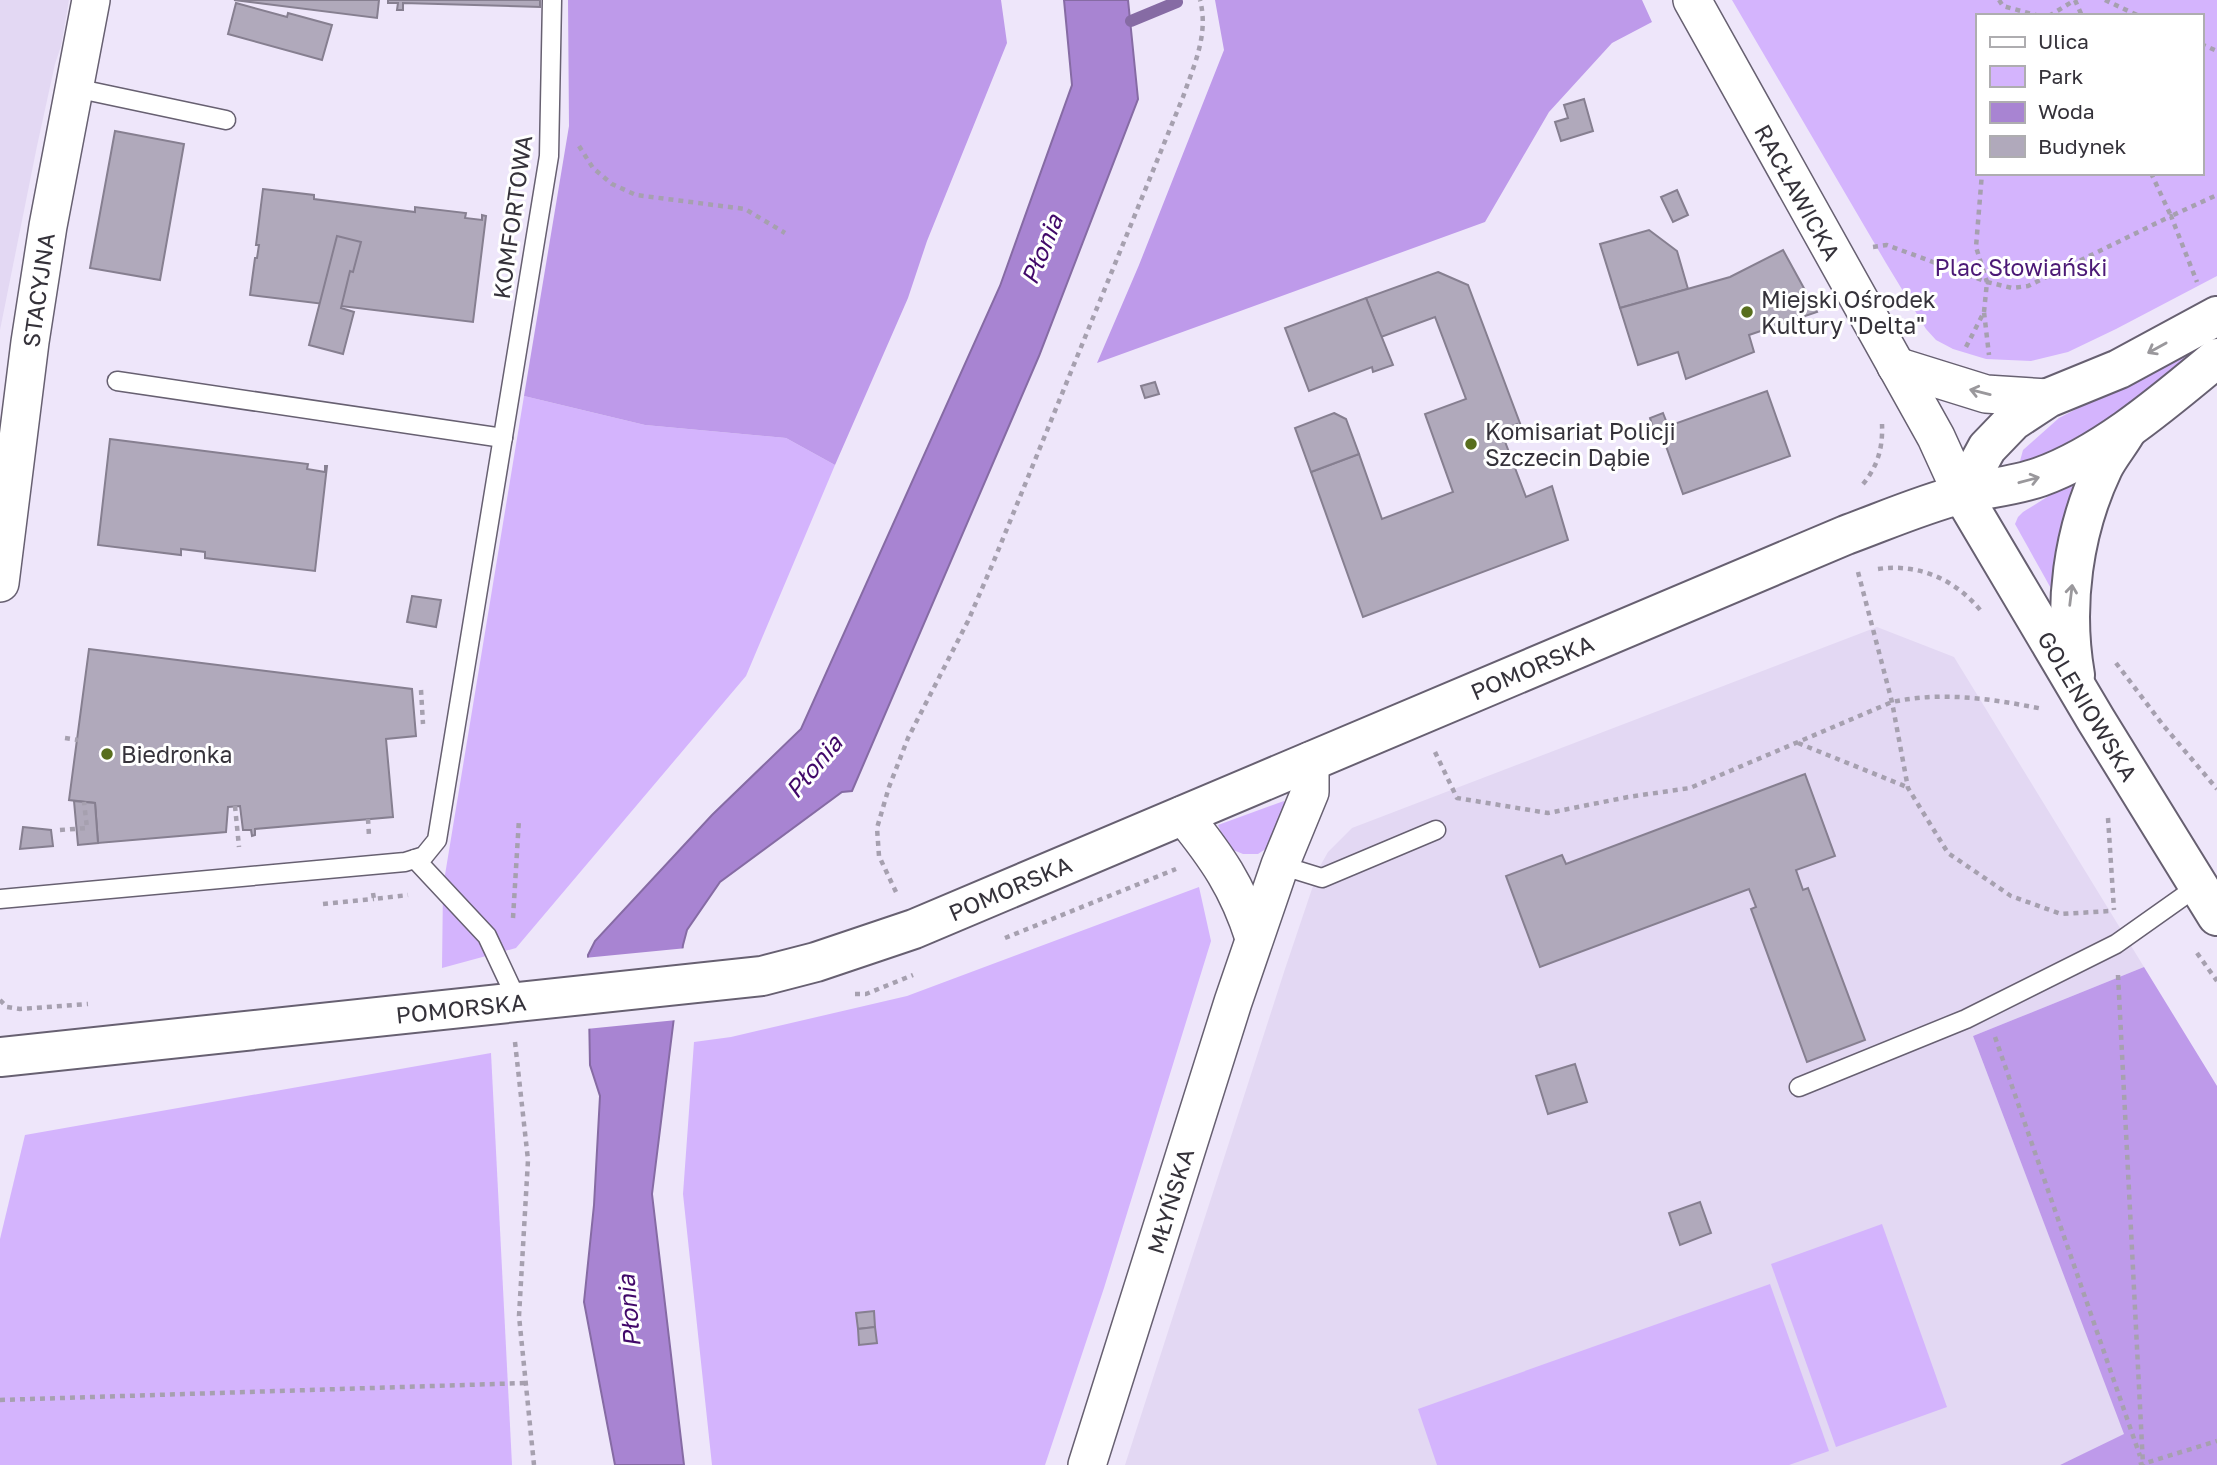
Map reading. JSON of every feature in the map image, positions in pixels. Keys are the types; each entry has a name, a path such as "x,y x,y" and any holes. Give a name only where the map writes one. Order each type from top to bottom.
{"street":[{"name":"STACYJNA","path":"0,583 44,252 92,0"},
{"name":"RACŁAWICKA","path":"1692,0 1936,437 1962,494"},
{"path":"1962,494 1987,447 2012,421 2048,398 2119,369 2209,304"},
{"path":"2064,695 2076,555 2084,518 2104,466 2130,427 2217,358"},
{"path":"1896,366 1986,394 2048,398"},
{"name":"POMORSKA","path":"0,1058 762,976 816,962 914,929 1816,547 1962,494 2005,487 2041,477 2084,456 2130,427"},
{"name":"GOLENIOWSKA","path":"1962,494 2064,695 2208,901"},
{"name":"MŁYŃSKA","path":"1087,1465 1254,938 1310,792 1310,761"},
{"path":"1183,815 1214,854 1243,904 1254,938"}],"lane":[{"name":"KOMFORTOWA","path":"415,859 424,856 437,839 548,156 552,0"},
{"path":"75,88 226,120"},
{"path":"117,381 503,438"},
{"path":"1280,865 1322,878 1436,830"},
{"path":"0,899 383,865 415,859 487,936 515,1003"},
{"path":"1799,1087 1985,1010 2208,901"}],"path":[{"path":"914,929 879,856 877,828 889,787 908,738 968,621 993,563 1183,97 1202,43 1203,10 1200,0"},
{"path":"1999,0 2003,6 2032,14"},
{"path":"2052,14 2075,0"},
{"path":"2105,0 2136,14"},
{"path":"2013,14 2014,9"},
{"path":"550,108 561,118 593,168 612,184 636,195 745,209 785,233"},
{"path":"1982,175 1976,247 1987,282 1984,312 1990,359"},
{"path":"2152,175 2209,304"},
{"path":"1865,248 1887,245 1987,282 2012,288 2028,286 2217,195"},
{"path":"1966,348 1984,312"},
{"path":"1860,488 1878,461 1882,439 1881,417"},
{"path":"1856,563 1892,702 1908,788 1948,853 2011,897 2061,914 2114,911 2124,904"},
{"path":"1846,576 1887,568 1907,568 1932,574 1967,594 1987,618"},
{"path":"2110,652 2163,725 2217,789"},
{"path":"1432,746 1457,799 1548,813 1690,788 1892,702 1918,696 1989,698 2043,709 2064,695"},
{"path":"2036,698 2043,709"},
{"path":"65,738 78,740"},
{"path":"1798,743 1908,788"},
{"path":"60,830 87,828 84,802"},
{"path":"235,806 242,878"},
{"path":"2108,813 2141,1464"},
{"path":"512,927 519,819"},
{"path":"323,904 374,899"},
{"path":"0,1000 7,1007 20,1009"},
{"path":"515,1003 528,1160 519,1316 534,1465"},
{"path":"1985,1010 2141,1464"},
{"path":"0,1400 526,1383"},
{"path":"2141,1464 2217,1441"}],"shaded area":[{"path":"0,0 69,0 0,330"},
{"path":"568,0 1001,0 1007,43 927,241 908,298 835,465 786,438 645,425 524,396 569,126"},
{"path":"1215,0 1642,0 1652,22 1612,43 1549,112 1485,222 1097,363 1224,50"},
{"path":"1877,627 1954,657 2144,967 1973,1036 2125,1435 2060,1465 1125,1465 1285,969 1319,868 1328,852 1352,828"},
{"path":"2144,967 2217,1086 2217,1465 2060,1465 2124,1434 1973,1036"}],"green space":[{"name":"Plac Słowiański","path":"1732,0 2217,0 2217,276 2068,352 2031,361 1986,359 1953,349 1936,340 1926,329"},
{"path":"2209,340 2122,412 2032,462 2020,461 2023,450 2059,418"},
{"path":"524,396 645,425 786,438 835,465 746,676 516,948 442,968 443,887"},
{"path":"2063,487 2075,487 2053,592 2015,524 2023,512"},
{"path":"1284,801 1285,808 1273,844 1258,854 1243,854 1226,844 1218,825"},
{"path":"1199,887 1211,941 1104,1288 1045,1465 712,1465 683,1194 694,1042 731,1037 907,996"},
{"path":"491,1053 512,1465 0,1465 0,1239 25,1135"},
{"path":"1882,1224 1947,1407 1836,1447 1771,1264"},
{"path":"1770,1284 1829,1451 1789,1465 1437,1465 1418,1409"}],"water":[{"name":"Płonia","path":"1064,0 1128,0 1138,99 1039,356 852,791 842,792 720,882 687,930 652,1194 684,1465 615,1465 584,1302 594,1205 600,1096 590,1065 588,955 595,941 712,815 801,729 1000,286 1072,85"}],"pier":[{"path":"687,948 677,1020 586,1029 584,958"}],"building":[{"path":"234,0 379,0 377,18"},
{"path":"388,0 540,0 540,7 403,3 403,10 397,10 398,3 388,3"},
{"path":"236,3 287,17 288,13 332,25 322,60 228,34"},
{"path":"1584,99 1593,131 1561,141 1555,122 1568,118 1564,105"},
{"path":"115,131 184,144 160,280 90,268"},
{"path":"263,189 314,195 314,199 415,212 415,207 466,213 465,218 482,220 482,215 486,216 473,322 250,295 259,245 256,245"},
{"path":"1677,190 1688,215 1673,222 1661,197"},
{"path":"1649,230 1677,251 1688,289 1620,308 1600,244"},
{"path":"337,236 361,242 353,272 350,271 341,308 354,312 343,354 309,345"},
{"path":"1783,250 1817,312 1749,335 1754,352 1686,379 1678,352 1638,365 1620,308 1730,277"},
{"name":"Komisariat Policji Szczecin Dąbie","path":"1438,272 1468,285 1521,426 1517,424 1501,431 1526,497 1552,486 1568,540 1363,617 1311,472 1359,454 1382,519 1453,492 1425,414 1466,399 1435,317 1381,337 1366,298"},
{"path":"1366,298 1393,365 1373,372 1372,367 1309,391 1285,328"},
{"path":"1155,382 1159,394 1145,398 1141,386"},
{"path":"1767,391 1790,456 1683,494 1660,429"},
{"path":"1334,413 1346,419 1359,454 1311,472 1295,428"},
{"path":"1663,413 1668,426 1654,431 1650,418"},
{"path":"110,439 308,464 307,469 325,472 327,466 315,571 205,558 205,552 181,549 181,555 98,545"},
{"path":"412,596 441,600 436,627 407,622"},
{"path":"89,649 412,689 416,736 386,739 393,817 255,829 255,835 252,836 251,830 243,830 240,806 228,807 226,832 98,843 95,803 69,800"},
{"path":"1805,774 1835,856 1796,870 1803,890 1808,888 1865,1040 1807,1062 1751,909 1756,907 1749,889 1540,967 1506,876 1562,855 1566,864"},
{"path":"74,801 95,803 98,843 78,845"},
{"path":"23,827 51,830 53,846 20,849"},
{"path":"1575,1064 1587,1102 1548,1114 1536,1076"},
{"path":"1700,1202 1711,1233 1680,1245 1669,1213"},
{"path":"874,1311 875,1327 858,1329 856,1313"},
{"path":"875,1327 877,1343 859,1345 858,1329"}],"waterway":[{"path":"1131,21 1177,2"}],"place":[{"name":"Miejski Ośrodek Kultury \"Delta\"","path":"1747,312"},
{"name":"Komisariat Policji Szczecin Dąbie","path":"1471,444"},
{"name":"Biedronka","path":"107,754"}]}
